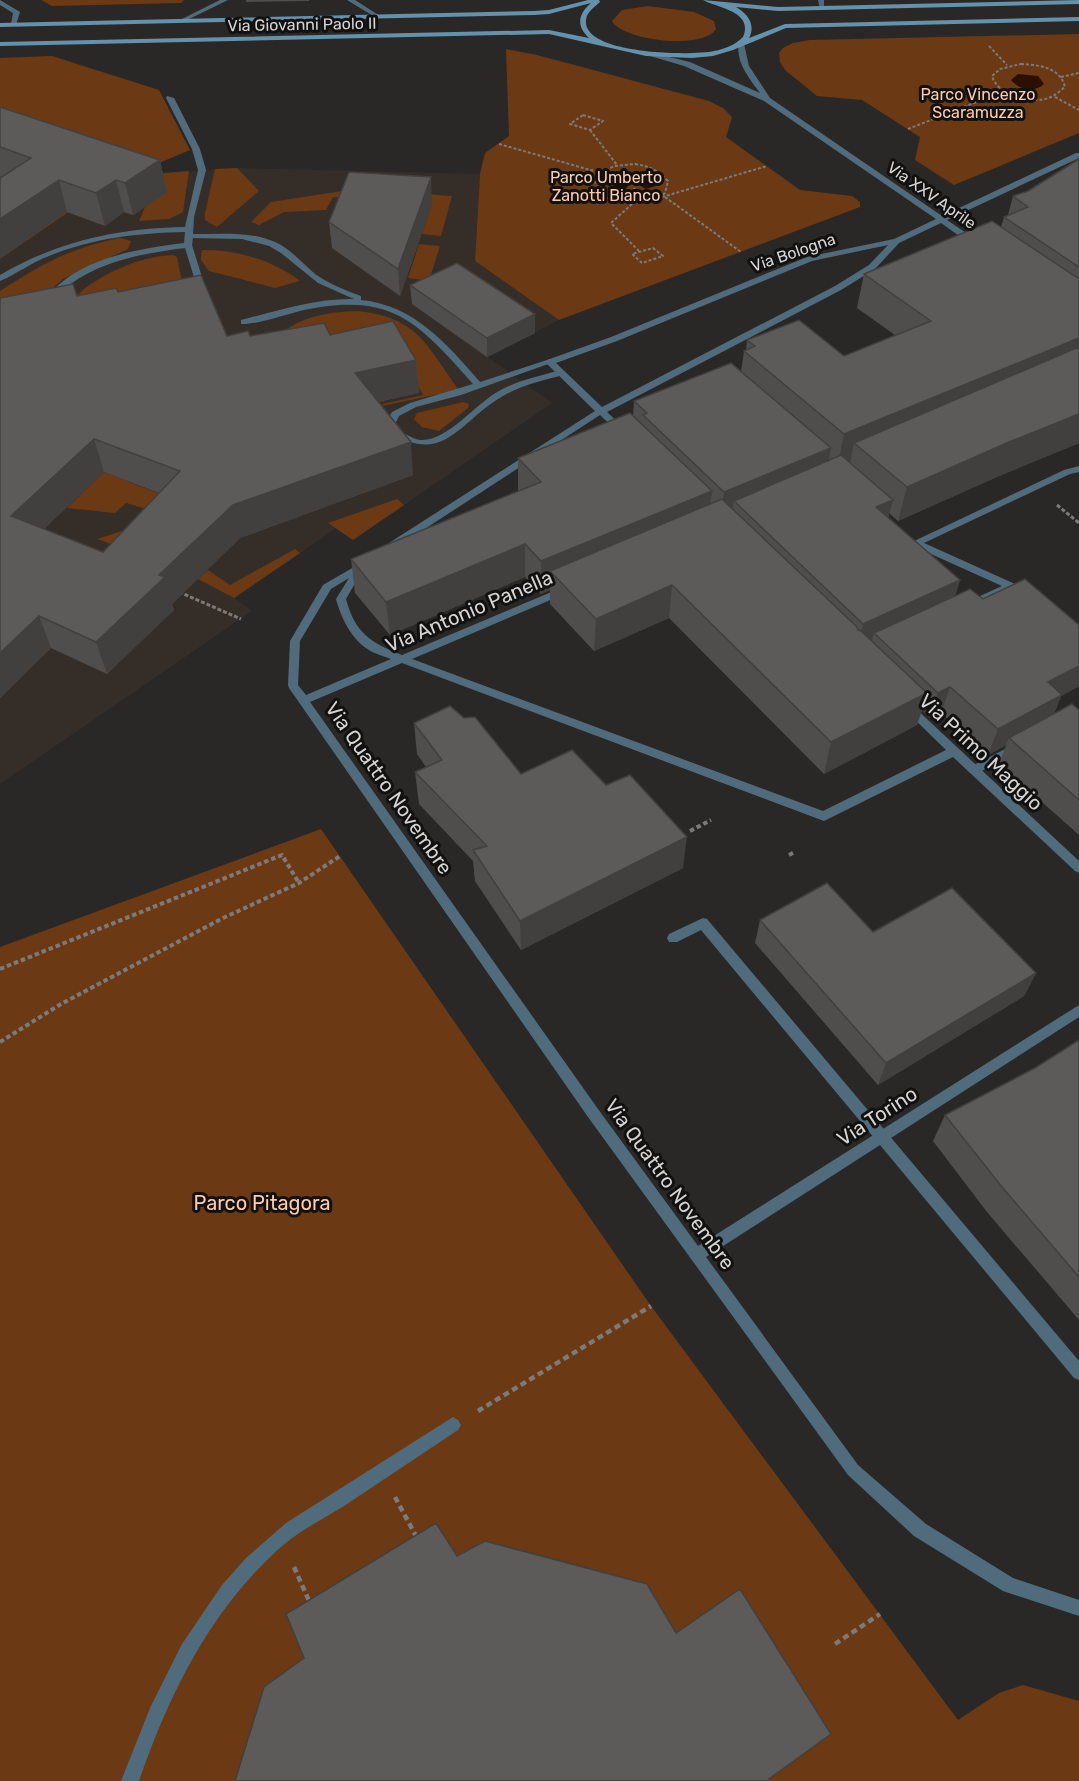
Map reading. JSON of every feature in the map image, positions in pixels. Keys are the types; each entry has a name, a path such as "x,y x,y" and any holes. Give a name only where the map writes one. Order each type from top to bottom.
{"street":[{"path":"181,21 225,0"},
{"path":"350,0 377,16"},
{"path":"598,0 586,10 582,18 582,25 593,38 603,43"},
{"name":"Via Giovanni Paolo II","path":"0,25 549,12 598,0"},
{"path":"706,0 721,4 778,9 821,4 1079,2"},
{"path":"0,2 17,12 14,24"},
{"path":"721,4 738,12 748,24 747,38 741,44 740,54 767,99"},
{"name":"Via Giovanni Paolo II","path":"0,44 549,32 634,50 694,57 722,53 785,26 1079,18"},
{"path":"634,50 687,64 767,99"},
{"path":"170,98 196,149 202,170 190,217 189,237 202,291"},
{"name":"Via XXV Aprile","path":"767,99 986,251"},
{"path":"387,549 601,411 838,288 872,267 896,241 1079,155"},
{"path":"0,278 21,265 87,239 151,230 189,237 258,239 272,243 291,255 314,277 330,287 382,304 421,324 451,352 479,386"},
{"path":"45,307 55,292 70,279 92,269 189,237"},
{"name":"Via Bologna","path":"561,373 522,382 493,398 445,437 429,443 413,443 392,429 391,422 395,414 413,405 479,386 614,339 810,259 896,241"},
{"path":"244,322 318,303 365,300"},
{"path":"701,359 710,367"},
{"path":"550,362 634,444"},
{"path":"915,543 1067,472 1079,469"},
{"path":"906,536 915,543 1011,586 1037,603"},
{"name":"Via Antonio Panella","path":"400,659 373,648 356,633 345,616 341,599 350,583 377,555 327,587 296,641 293,685 304,700 578,585"},
{"path":"959,610 1011,586"},
{"path":"400,659 824,816 954,751"},
{"name":"Via Quattro Novembre","path":"304,700 586,1103 853,1470 920,1530 1009,1585 1079,1608"},
{"name":"Via Primo Maggio","path":"904,705 1079,868"},
{"path":"974,770 1027,741"},
{"path":"673,938 703,923 1079,1373"},
{"name":"Via Torino","path":"696,1255 1079,1010"},
{"path":"130,1781 147,1730 176,1668 205,1619 239,1578 279,1538 453,1425"}],"path":[{"path":"987,43 1007,65"},
{"path":"1054,97 1065,87 1064,81 1054,72 1033,65 1007,65 992,73 993,85 1002,92 1028,99 1054,97 1079,110"},
{"path":"1060,77 1079,73"},
{"path":"908,129 1002,92"},
{"path":"590,130 603,121 583,115 570,124 590,130 618,165"},
{"path":"499,144 615,177"},
{"path":"650,201 662,195 668,188 668,181 664,175 644,165 618,165 597,173 593,181 595,190 604,198 634,203 650,201 767,166"},
{"path":"634,188 634,203 611,223 639,251"},
{"path":"664,196 741,252"},
{"path":"653,248 663,256 642,263 632,254 639,251 653,248"},
{"path":"1059,506 1079,523"},
{"path":"175,591 241,619"},
{"path":"690,831 711,820"},
{"path":"0,969 282,855 298,883"},
{"path":"0,1042 61,1004 223,918 298,883 340,856"},
{"path":"453,1425 514,1391 651,1306"},
{"path":"394,1494 418,1540"},
{"path":"293,1565 311,1605"},
{"path":"835,1644 880,1614"}],"shaded area":[{"path":"1018,74 1038,76 1044,84 1036,89 1023,88 1011,80"},
{"path":"237,168 480,174 475,261 559,320 488,357 552,403 353,540 336,528 235,598 252,611 0,784 0,259 79,205 152,174"},
{"path":"629,171 656,186 646,189 632,181 624,191 612,188"}],"green space":[{"path":"41,0 184,0 181,3 52,6"},
{"path":"648,6 694,12 714,21 716,29 708,36 696,39 663,40 631,34 619,28 612,21 622,10"},
{"name":"Parco Vincenzo Scaramuzza","path":"1079,34 1079,133 954,185 915,160 920,137 862,100 817,96 785,70 780,62 779,53 793,43 810,40"},
{"name":"Parco Umberto Zanotti Bianco","path":"506,49 537,55 709,101 723,108 732,117 726,137 800,190 852,196 860,202 860,207 559,320 475,261 480,174 485,153 509,136"},
{"path":"52,56 159,90 190,150 145,169 79,205 0,259 0,58"},
{"path":"237,168 259,191 217,227 205,220 215,169"},
{"path":"189,171 183,212 169,219 139,221 145,207 166,192 152,174"},
{"path":"355,189 452,196 441,236 422,234 432,204 333,197 326,210 284,212 259,225 251,222 271,202"},
{"path":"120,238 131,241 128,249 63,279 0,334 0,291 57,258"},
{"path":"419,244 440,246 429,281 408,278"},
{"path":"203,250 242,254 278,267 300,281 275,288 209,271 201,260"},
{"path":"173,255 177,257 187,307 76,296 97,280 121,268 147,259"},
{"path":"358,311 395,320 408,327 429,347 459,390 270,429 423,395 395,344 276,337 295,324 315,316"},
{"path":"463,402 469,404 468,408 439,431 422,427 414,419 417,413"},
{"path":"104,472 188,505 141,555 97,539 140,525 153,511 126,503 115,513 67,508"},
{"path":"397,499 404,505 353,540 328,523"},
{"path":"295,549 300,553 234,598 198,579 208,570 230,585"},
{"name":"Parco Pitagora","path":"321,829 651,1306 958,1720 999,1693 1023,1685 1079,1701 1079,1781 0,1781 0,947"}],"building":[{"path":"0,107 160,160 125,183 116,180 96,193 59,180 0,219 0,178 31,158 0,147"},
{"path":"1079,159 1079,267 1004,217 1028,207 1013,196 1028,191"},
{"path":"349,172 431,177 398,269 329,222"},
{"path":"992,221 1079,279 1079,338 844,434 744,351 755,346 747,340 799,320 844,356 931,321 864,274"},
{"path":"457,263 535,314 487,338 410,285"},
{"path":"201,275 227,336 248,331 250,336 324,323 330,335 393,321 416,360 355,373 411,442 233,505 159,575 165,577 96,642 39,616 0,653 0,298 73,284 77,296 116,288 118,292","holes":["94,439 180,471 103,552 11,516"]},
{"path":"1079,347 1079,414 907,487 854,443"},
{"path":"731,363 831,448 724,492 643,415 647,413 634,401"},
{"path":"630,413 712,491 541,561 525,544 386,602 351,559 541,482 518,458"},
{"path":"841,455 893,500 876,507 960,580 863,624 734,501"},
{"path":"722,499 927,693 831,742 672,585 596,619 550,571"},
{"path":"1025,579 1079,625 1079,666 1048,682 1062,695 998,729 950,687 938,693 874,633 970,589 983,599"},
{"path":"1072,704 1079,710 1079,800 1009,738"},
{"path":"450,706 464,718 475,717 521,774 572,750 606,785 630,775 687,837 520,921 473,850 487,846 415,772 442,760 414,723"},
{"path":"827,883 873,932 952,888 1036,973 886,1063 760,920"},
{"path":"1079,1040 1079,1277 1002,1187 945,1115 1035,1068"},
{"path":"436,1523 457,1556 485,1541 647,1584 676,1633 740,1589 831,1734 769,1779 770,1781 235,1781 264,1687 304,1658 286,1614"}]}
